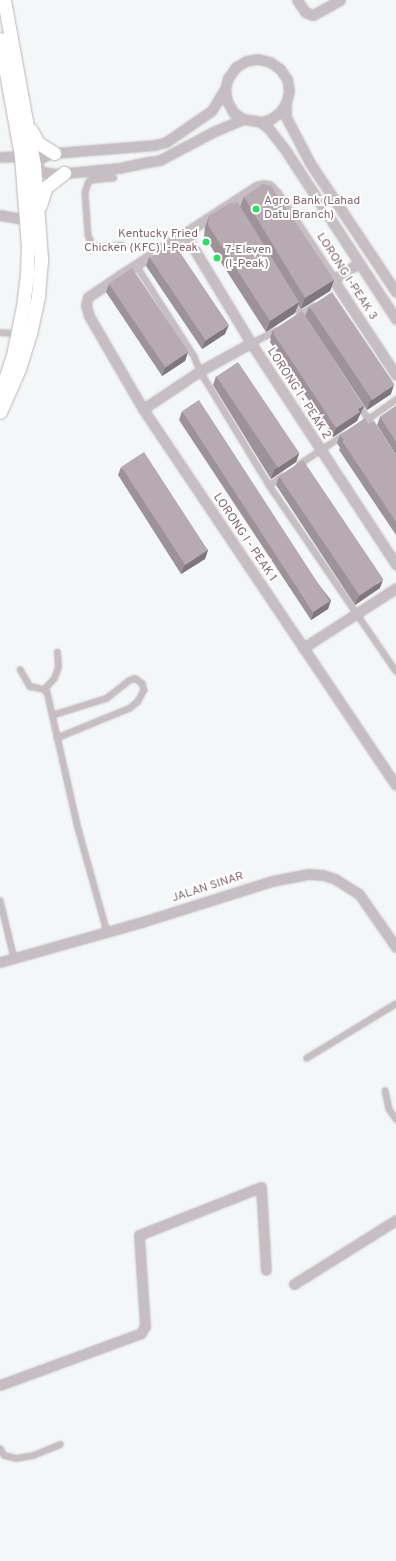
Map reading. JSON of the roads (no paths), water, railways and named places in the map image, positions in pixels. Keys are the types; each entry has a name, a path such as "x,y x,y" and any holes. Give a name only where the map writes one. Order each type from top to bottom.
{"main road":[{"path":"0,395 18,333 27,274 33,218 34,165 4,0"},
{"path":"0,39 18,137 25,191 33,218 41,258 38,295 30,334 19,369 0,412"},
{"path":"24,112 38,144 54,153"},
{"path":"18,137 25,153 34,165"},
{"path":"25,191 27,176 34,165"},
{"path":"33,218 46,187 64,173"}],"street":[{"path":"297,0 305,12 313,15 340,0"},
{"path":"286,103 280,112 271,119 261,122 243,119 233,112 227,101 226,89 228,78 236,68 246,61 258,59 270,62 280,69 287,79 289,91 286,103 286,117 310,163 396,292"},
{"path":"226,89 211,111 166,142 155,145 54,153 44,156 34,165 43,172 64,173 119,168 160,160 215,131 243,119"},
{"path":"261,122 269,129 286,151 396,319"},
{"path":"0,157 21,156"},
{"name":"LORONG I-PEAK 3","path":"185,234 234,206 248,193 263,185 269,186 276,193 334,279 336,291 396,375"},
{"path":"0,215 33,218"},
{"path":"136,266 185,234"},
{"name":"LORONG I - PEAK 2","path":"185,234 251,343 396,565"},
{"path":"334,279 359,263"},
{"name":"LORONG I - PEAK 1","path":"136,266 88,297 86,305 88,316 143,409 396,785"},
{"path":"143,409 200,372 251,343"},
{"path":"303,648 396,588"},
{"name":"JALAN SINAR","path":"0,962 107,932 272,881 308,874 323,875 335,879 359,894 396,947"},
{"path":"0,1385 141,1333 145,1326 138,1235 261,1187 266,1270"},
{"path":"294,1284 396,1220"}],"lane":[{"path":"114,178 90,180 88,183 85,192 88,235 91,242 96,247 121,245"},
{"path":"136,266 194,356 200,372 269,484 396,671"},
{"path":"292,301 305,320"},
{"path":"294,318 320,301"},
{"path":"251,343 265,337 283,325"},
{"path":"0,332 18,333"},
{"path":"355,399 376,431"},
{"path":"362,423 396,399"},
{"path":"294,467 350,431"},
{"path":"269,484 288,472"},
{"path":"44,689 54,678 58,667 57,652"},
{"path":"20,669 30,686 44,689 47,692 78,828 107,932"},
{"path":"52,715 106,698 129,680 135,678 142,683 144,690 138,701 130,708 57,738"},
{"path":"0,900 14,958"},
{"path":"306,1058 396,1003"},
{"path":"386,1090 389,1109 396,1118"},
{"path":"0,1448 4,1455 16,1458 33,1455 60,1444"}],"place":[{"name":"Agro Bank (Lahad Datu Branch)","path":"256,209"},
{"name":"Kentucky Fried Chicken (KFC) I-Peak","path":"206,242"},
{"name":"7-Eleven (I-Peak)","path":"217,258"}]}
